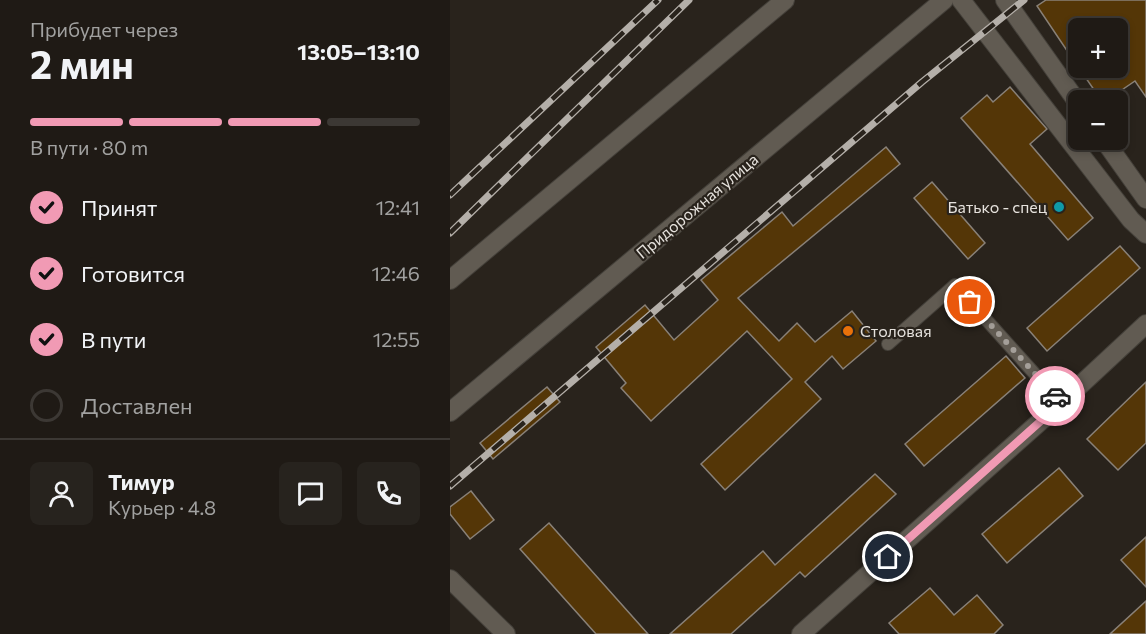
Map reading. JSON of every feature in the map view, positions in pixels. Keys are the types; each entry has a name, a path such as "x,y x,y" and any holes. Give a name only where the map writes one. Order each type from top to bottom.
{"main road":[{"path":"450,280 785,0"},
{"name":"Придорожная улица","path":"450,412 944,0"},
{"path":"961,0 1131,220 1146,234"},
{"path":"1005,0 1069,90"},
{"path":"1111,150 1146,199"},
{"path":"801,634 1061,403 1146,324"},
{"path":"450,579 506,634"}],"lane":[{"path":"888,344 955,285 1061,403"}],"building":[{"path":"1046,0 1146,0 1146,97 1135,81 1122,90 1094,90 1086,78 1128,78 1128,18 1068,18 1068,52 1037,6"},
{"path":"1010,87 1047,129 1030,144 1093,218 1068,240 961,118 987,95 993,102"},
{"path":"886,147 900,164 738,298 779,341 797,323 815,342 852,311 876,341 843,369 832,356 805,382 821,399 725,490 701,464 792,379 747,331 651,421 621,388 626,383 596,347 645,305 674,340 718,300 701,280 782,212 793,226"},
{"path":"932,182 985,243 968,259 914,198"},
{"path":"1120,246 1140,268 1047,351 1027,328"},
{"path":"1006,356 1025,378 924,466 905,444"},
{"path":"1146,382 1146,443 1118,470 1087,439"},
{"path":"547,387 560,402 493,459 480,443"},
{"path":"1059,468 1083,496 1007,563 982,534"},
{"path":"875,474 896,494 805,577 800,572 731,634 670,634 763,551 775,565"},
{"path":"471,491 494,520 470,539 450,514 450,507"},
{"path":"549,523 648,634 596,634 520,549"},
{"path":"1146,537 1146,587 1121,560"},
{"path":"930,588 954,615 977,595 1003,625 994,634 899,634 889,623"},
{"path":"1146,601 1146,634 1110,634"}],"railway":[{"path":"450,195 658,0"},
{"path":"450,233 689,0"},
{"path":"450,486 922,82 1024,0"}],"way so far":[{"path":"970,302 1055,396"}],"place":[{"name":"Батько - спец","path":"1059,207"},
{"name":"Столовая","path":"848,331"}],"route":[{"path":"888,557 1061,403 1055,396"}]}
